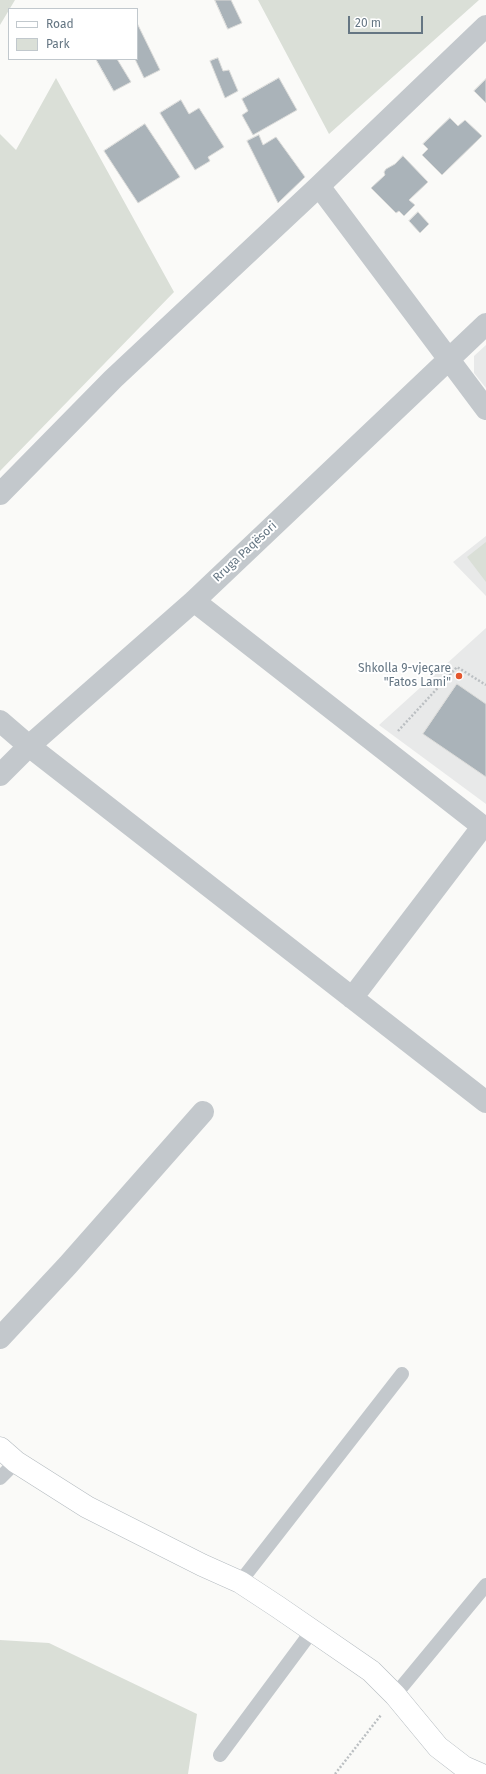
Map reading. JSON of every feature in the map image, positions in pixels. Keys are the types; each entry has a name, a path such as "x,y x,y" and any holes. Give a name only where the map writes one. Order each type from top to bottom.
{"street":[{"path":"0,494 113,379 320,186 486,26"},
{"path":"320,186 486,409"},
{"name":"Rruga Paqësori","path":"0,774 29,746 194,601 486,324"},
{"path":"194,601 484,828 352,998"},
{"path":"0,721 29,746 486,1102"},
{"path":"0,1338 68,1265 203,1112"},
{"path":"0,1448 16,1462 87,1507 202,1565 240,1582 371,1671 396,1695 438,1747 464,1767 480,1774"}],"lane":[{"path":"240,1582 402,1374"},
{"path":"0,1478 16,1462"},
{"path":"396,1695 486,1585"},
{"path":"220,1755 312,1631"}],"path":[{"path":"394,736 457,666 486,685"},
{"path":"335,1774 396,1695"}],"shaded area":[{"path":"486,345 486,388 474,373 474,356"},
{"path":"486,536 486,596 453,562"},
{"name":"Shkolla 9-vjeçare \"Fatos Lami\"","path":"486,628 486,804 379,725"}],"green space":[{"path":"0,0 15,0 10,8 8,8 8,12 0,25"},
{"path":"258,0 479,0 329,134"},
{"path":"56,78 174,292 0,471 0,134 16,150"},
{"path":"486,542 486,582 467,557"},
{"path":"0,1640 49,1643 197,1714 188,1774 0,1774"}],"building":[{"path":"215,0 231,0 242,23 228,29"},
{"path":"138,25 160,70 144,78 135,60 138,60"},
{"path":"218,58 223,71 229,70 238,91 225,98 210,61"},
{"path":"97,60 118,60 131,82 114,91"},
{"path":"279,78 297,110 253,135 242,115 248,111 242,99"},
{"path":"486,79 486,103 474,91"},
{"path":"181,100 189,114 199,108 224,147 208,157 210,161 195,170 160,113"},
{"path":"450,118 458,126 465,120 482,136 442,175 422,155 428,149 423,144"},
{"path":"145,124 180,177 138,203 104,151"},
{"path":"259,135 263,145 276,137 305,177 278,203 247,141"},
{"path":"403,156 428,182 409,200 415,205 404,216 399,211 396,213 371,188 385,175 384,172 386,169 395,164"},
{"path":"418,212 429,224 420,233 409,221"},
{"name":"Shkolla 9-vjeçare \"Fatos Lami\"","path":"457,684 486,704 486,777 423,734"}],"place":[{"name":"Shkolla 9-vjeçare \"Fatos Lami\"","path":"459,676"}]}
